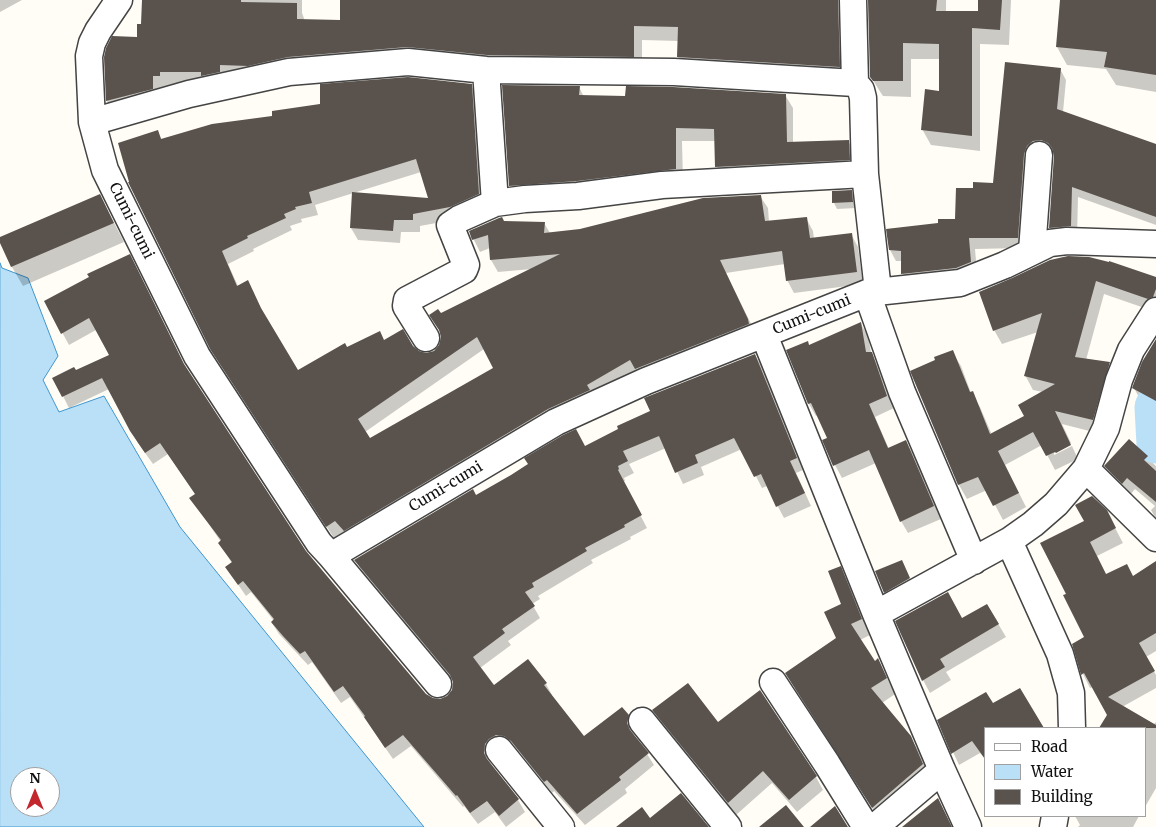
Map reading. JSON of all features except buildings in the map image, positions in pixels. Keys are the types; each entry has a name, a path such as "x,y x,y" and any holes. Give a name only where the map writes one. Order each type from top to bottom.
{"street":[{"name":"Cumi-cumi","path":"119,0 92,43 89,56 92,122 105,170 197,356 319,543 331,556 556,422 646,381 873,292 960,283 1050,243 1068,241 1156,244"},
{"path":"853,0 855,83 861,90 864,98 865,174 873,292 902,392 974,561"},
{"path":"92,122 189,94 289,72 408,62 486,70 674,72 855,83"},
{"path":"486,70 495,203"},
{"path":"1032,251 1039,155"},
{"path":"426,338 406,306 407,300 464,270 466,265 450,225 495,203 578,196 662,185 865,174"},
{"path":"876,614 1009,541 1056,504 1086,469 1106,428 1119,380 1132,350 1156,312"},
{"path":"764,335 876,614 968,827"},
{"path":"1086,469 1156,538"},
{"path":"1009,541 1060,654 1072,693 1072,727"},
{"path":"331,556 438,684"},
{"path":"773,682 866,827"},
{"path":"642,721 728,827"},
{"path":"499,750 561,827"},
{"path":"875,827 942,770"}],"water":[{"path":"0,263 2,268 28,278 58,356 43,380 59,412 104,396 180,527 424,827 0,827"}],"waterway":[{"path":"1156,403 1154,407 1156,444"}]}
